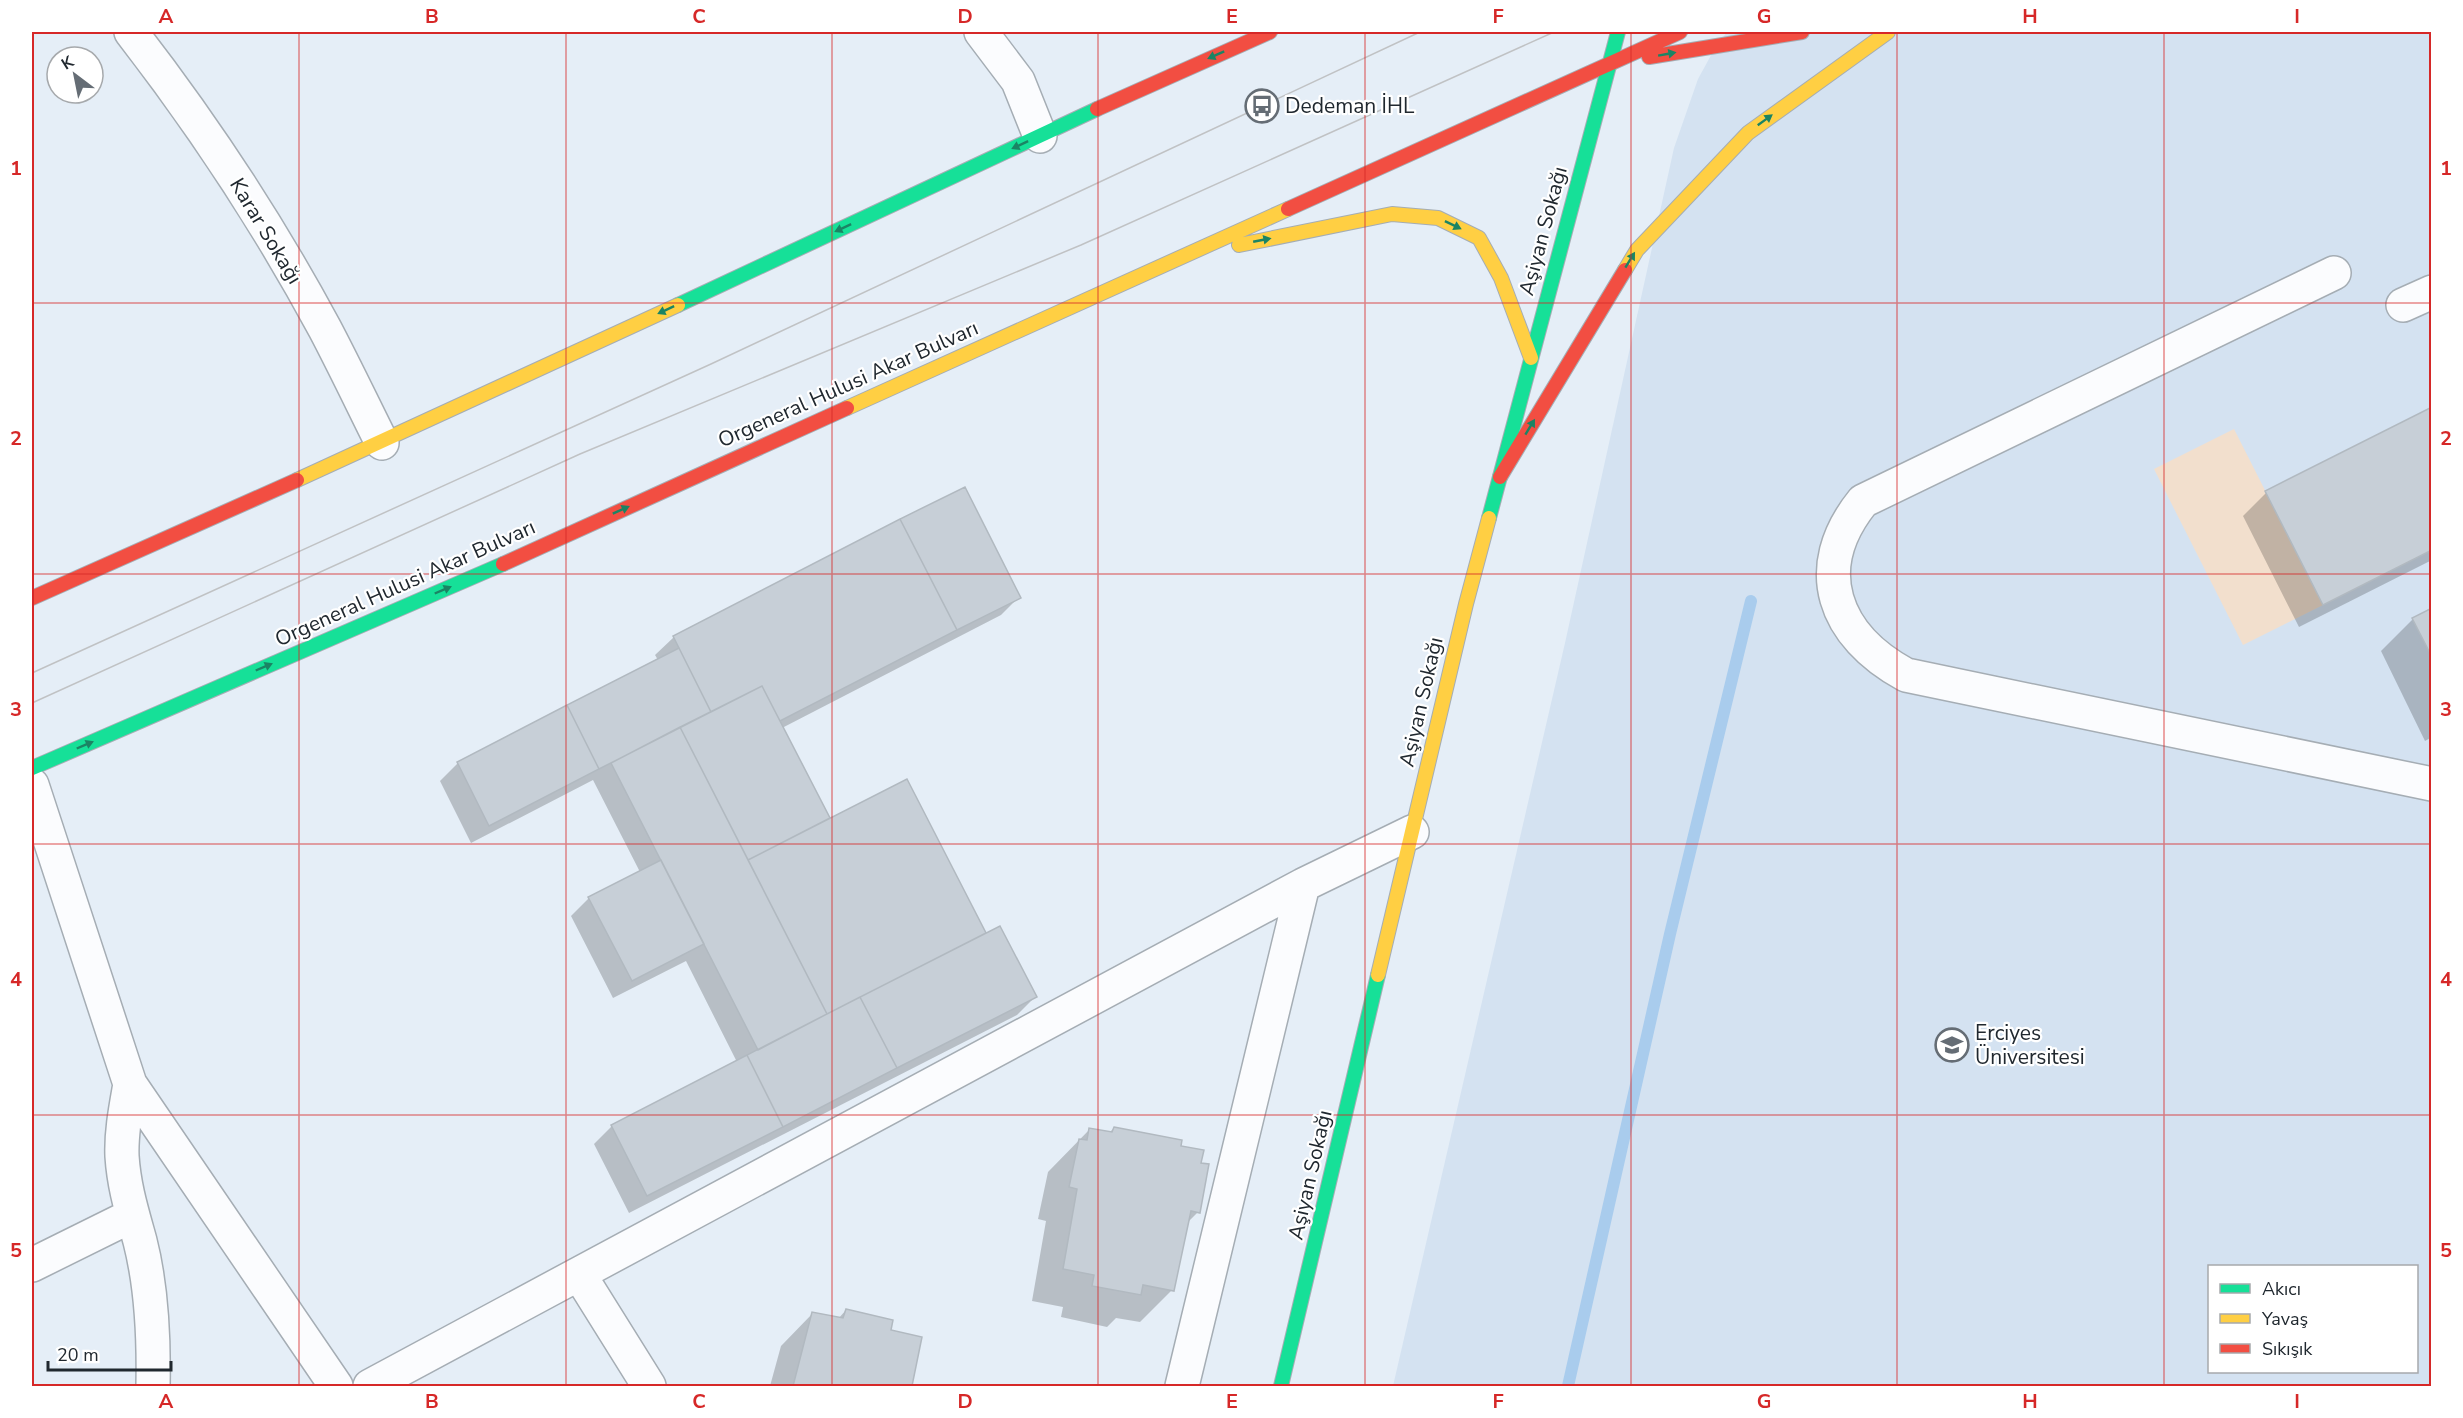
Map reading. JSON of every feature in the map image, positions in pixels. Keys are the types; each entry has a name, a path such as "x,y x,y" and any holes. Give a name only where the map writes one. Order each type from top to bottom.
{"main road":[{"path":"32,598 382,443 1268,32"},
{"name":"Aşiyan Sokağı","path":"1281,1386 1466,604 1618,32"},
{"name":"Orgeneral Hulusi Akar Bulvarı","path":"32,768 474,577 1680,32"},
{"path":"1609,64 1802,32"},
{"path":"1500,477 1636,250 1748,133 1888,32"},
{"path":"1184,255 1392,214 1437,218 1479,238 1501,279 1531,358"}],"street":[{"name":"Karar Sokağı","path":"131,32 216,150 272,238 324,328 382,443"},
{"path":"981,32 1018,81 1040,136"},
{"path":"2334,273 1863,501 1851,516 1836,551 1835,591 1850,629 1863,645 1883,662 1906,675 2432,784"},
{"path":"32,785 130,1084 336,1386"},
{"path":"370,1386 1303,885 1412,832"},
{"path":"1182,1386 1303,885"},
{"path":"130,1084 124,1119 122,1155 126,1191 131,1216 140,1241 149,1293 154,1346 153,1386"},
{"path":"32,1265 131,1216"},
{"path":"579,1274 649,1386"}],"shaded area":[{"path":"1727,32 2431,32 2431,1386 1393,1386 1565,643 1674,148 1698,79 1715,48"},
{"path":"2234,429 2323,605 2243,645 2154,469"}],"building":[{"path":"2432,407 2432,550 2323,605 2265,491"},
{"path":"965,487 1021,598 957,630 900,519"},
{"path":"900,519 957,630 780,721 762,686 711,712 673,636"},
{"path":"2432,608 2432,657 2412,618"},
{"path":"679,648 711,712 599,769 567,705"},
{"path":"762,686 830,818 748,860 680,727"},
{"path":"567,705 599,769 489,826 457,762"},
{"path":"680,727 827,1014 758,1050 611,763"},
{"path":"907,779 986,933 827,1014 748,860"},
{"path":"661,860 704,944 632,981 588,897"},
{"path":"1000,926 1037,997 897,1068 860,997"},
{"path":"860,997 897,1068 783,1127 747,1055"},
{"path":"747,1055 783,1127 647,1196 611,1125"},
{"path":"1114,1127 1182,1140 1181,1146 1204,1150 1201,1163 1209,1164 1200,1213 1191,1211 1174,1291 1143,1285 1141,1295 1092,1286 1094,1275 1063,1269 1077,1189 1069,1187 1079,1139 1087,1140 1089,1128 1112,1132"},
{"path":"846,1309 893,1320 891,1330 922,1337 912,1386 793,1386 812,1312 843,1318"}],"waterway":[{"path":"1568,1386 1670,934 1751,601"}],"tram line":[{"path":"32,673 711,364 1420,32"},
{"path":"32,703 580,454 1081,245 1554,32"}],"traffic: fast":[{"path":"1489,518 1618,32"},
{"path":"678,305 1097,109"},
{"path":"32,768 503,564"},
{"path":"1281,1386 1378,975"}],"traffic: slow":[{"path":"1625,270 1637,250 1748,133 1888,32"},
{"path":"847,408 1288,209"},
{"path":"1239,245 1392,214 1438,218 1479,238 1501,278 1531,358"},
{"path":"297,480 678,305"},
{"path":"1378,975 1466,604 1489,518"}],"traffic: jam":[{"path":"1097,109 1270,32"},
{"path":"1288,209 1680,32"},
{"path":"1649,57 1802,32"},
{"path":"1500,477 1625,270"},
{"path":"503,564 847,408"},
{"path":"32,598 297,480"}],"place":[{"name":"Dedeman İHL","path":"1262,106"},
{"name":"Erciyes Üniversitesi","path":"1952,1045"}]}
